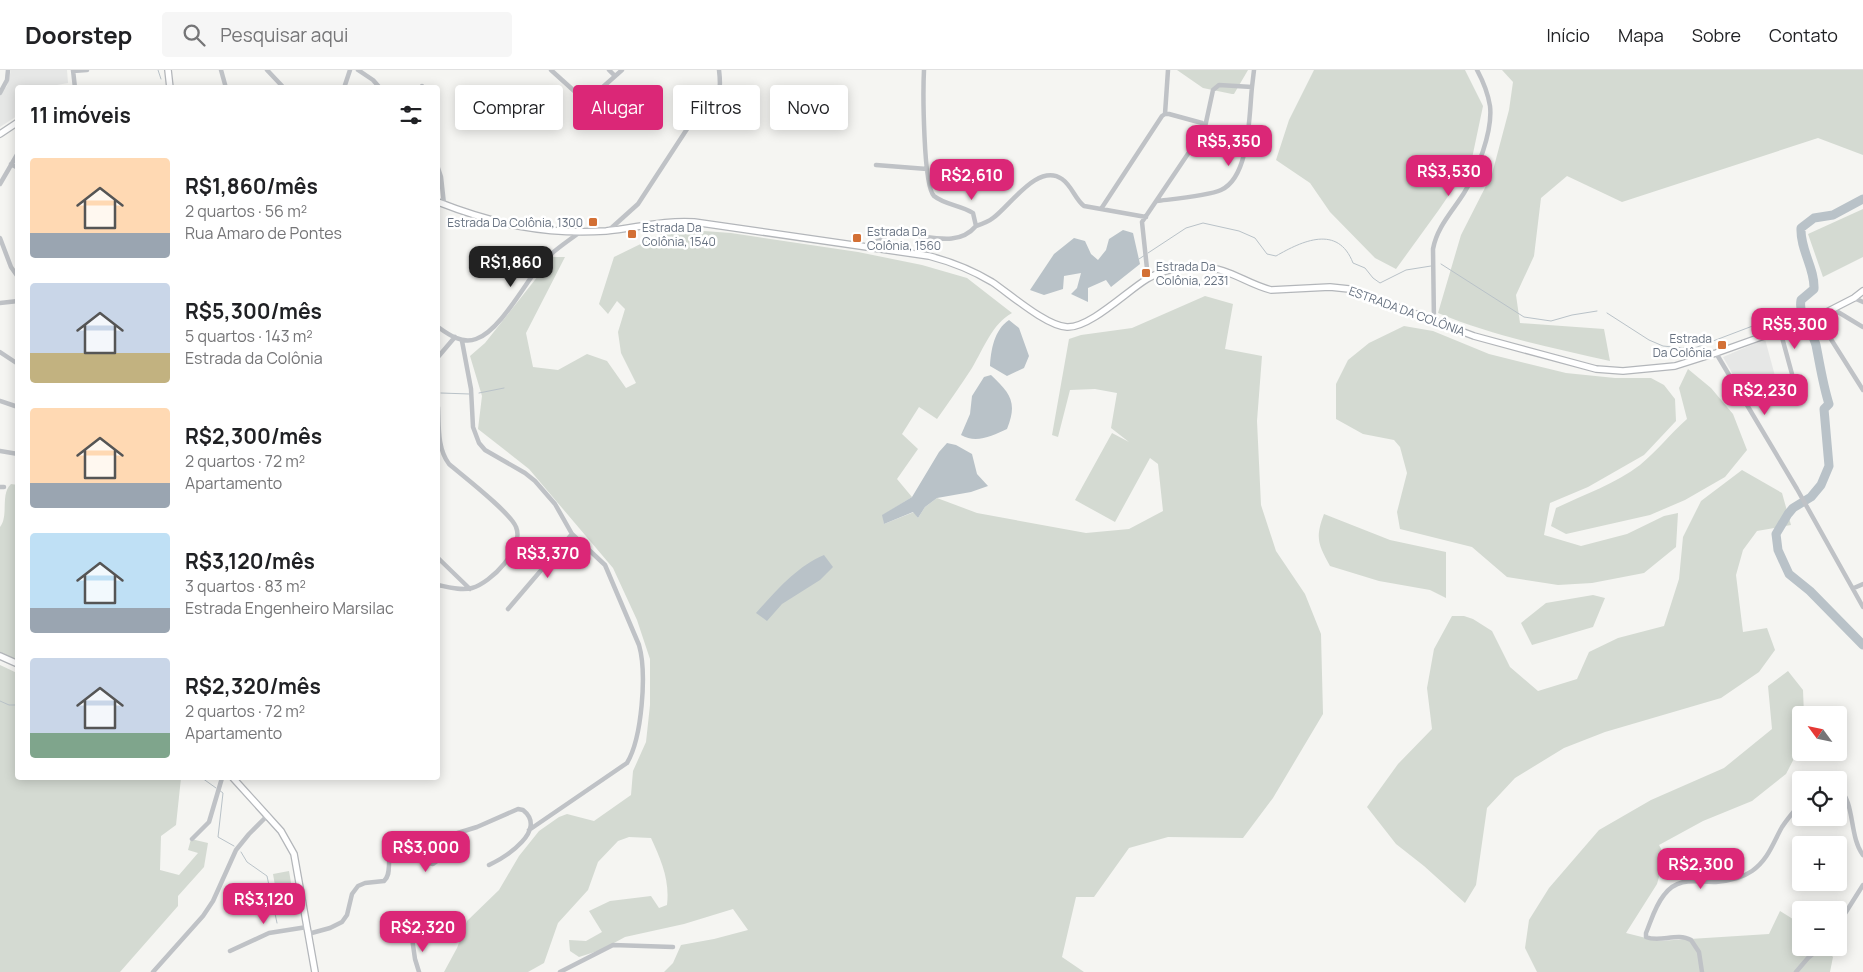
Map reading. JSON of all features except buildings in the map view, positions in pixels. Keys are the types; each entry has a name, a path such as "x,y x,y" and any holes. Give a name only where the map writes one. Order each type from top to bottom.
{"main road":[{"path":"168,70 170,85"},
{"path":"0,134 15,124"},
{"name":"ESTRADA DA COLÔNIA","path":"441,203 489,220 517,227 546,231 608,231 674,221 694,222 929,256 950,261 992,282 1046,320 1066,327 1077,325 1096,316 1148,278 1180,268 1199,266 1223,269 1262,288 1271,290 1330,287 1349,289 1474,336 1596,369 1623,371 1675,366 1716,353 1817,317 1833,310 1863,291"},
{"path":"0,656 15,663"},
{"path":"235,780 285,837 294,854 315,972"}],"street":[{"path":"0,93 7,80 8,70"},
{"path":"75,85 73,71 87,70"},
{"path":"221,70 225,85"},
{"path":"267,70 281,85"},
{"path":"345,85 350,70"},
{"path":"358,70 377,85"},
{"path":"551,70 587,101 622,70"},
{"path":"609,70 615,76"},
{"path":"608,231 638,204 687,129 714,106 720,90 718,70"},
{"path":"923,70 929,186 932,194 940,200 972,213 975,216 976,226"},
{"path":"1101,210 1165,114 1168,70"},
{"path":"1157,201 1222,190 1235,178 1245,152 1254,70"},
{"path":"1434,322 1433,249 1435,239 1439,228 1471,180 1490,120 1490,106 1477,70"},
{"path":"1148,278 1142,222 1179,169 1205,127 1213,90 1219,85 1252,87"},
{"path":"1165,114 1202,123 1205,127"},
{"path":"0,184 15,158"},
{"path":"11,164 15,166"},
{"path":"876,165 927,169"},
{"path":"440,174 441,203"},
{"path":"870,247 880,238 892,235 948,240 960,238 968,234 976,226 985,224 995,217 1032,182 1040,177 1050,175 1062,179 1084,206 1146,217"},
{"path":"440,328 462,341 476,339 484,335 496,325 549,255 580,232"},
{"path":"0,238 15,273"},
{"path":"1854,298 1863,302"},
{"path":"0,303 15,301"},
{"path":"1833,310 1863,326"},
{"path":"1817,317 1863,390"},
{"path":"1780,330 1792,374"},
{"path":"440,355 455,337"},
{"path":"462,341 471,389 473,427 479,443 485,450 525,473 535,481 555,504 572,534 600,559 609,571 639,645 644,669 639,726 635,746 627,763 529,830"},
{"path":"0,352 15,362"},
{"path":"1716,353 1814,518 1863,607"},
{"path":"0,401 15,406"},
{"path":"440,435 441,449 449,464 503,512 516,526 517,533 517,543 513,552 487,580 470,589 440,585"},
{"path":"0,451 15,454"},
{"path":"508,609 572,534"},
{"path":"440,560 470,589"},
{"path":"1854,588 1863,584"},
{"path":"192,839 209,822 221,780"},
{"path":"1847,806 1856,844 1863,855"},
{"path":"308,934 330,928 342,922 354,891 360,885 384,881 388,875 388,861 396,852 407,850 428,864 433,864 438,858 442,844 448,836 477,827 518,809 527,813 529,830 526,837 504,857 489,865"},
{"path":"1702,972 1699,952 1691,940 1680,937 1651,939 1646,937 1660,900 1667,891 1682,882 1690,880 1724,881 1736,879 1752,871 1770,852 1792,814"},
{"path":"153,972 203,916 213,901 236,850 268,816"},
{"path":"1847,911 1863,885"},
{"path":"230,951 269,933 307,927"},
{"path":"412,938 419,972"},
{"path":"560,972 613,945 673,947"},
{"path":"1796,972 1810,956"}],"shaded area":[{"path":"11,70 67,70 68,83 57,85 15,85 15,117 0,127 0,95 7,86"},
{"path":"1177,70 1248,70 1234,94 1232,94 1203,88"},
{"path":"1314,70 1465,70 1483,106 1471,163 1396,269 1375,258 1330,212 1310,183 1276,160 1289,120"},
{"path":"1502,70 1863,70 1863,155 1818,138 1622,202 1567,176 1541,198 1534,256 1516,295 1520,323 1604,329 1610,361 1545,346 1501,335 1438,313 1461,235 1492,174 1509,110 1513,82"},
{"path":"1863,209 1863,257 1823,277 1808,234"},
{"path":"676,229 731,233 858,252 922,265 967,278 1012,313 999,323 994,330 972,368 937,419 919,407 902,434 918,449 897,479 912,497 883,515 884,524 914,512 918,518 925,507 937,498 977,513 1086,533 1129,529 1163,511 1158,464 1150,458 1115,522 1075,500 1112,433 1129,442 1111,428 1117,393 1095,389 1070,390 1058,437 1052,435 1069,339 1081,335 1132,328 1205,296 1233,304 1225,349 1262,356 1257,421 1261,505 1276,551 1305,594 1321,634 1323,714 1273,798 1243,838 1168,837 1129,848 1094,897 1076,897 1062,957 1084,972 664,972 673,963 681,945 748,930 733,909 684,924 625,937 601,950 579,957 570,951 569,940 586,941 602,932 589,911 610,901 651,896 659,908 667,905 666,879 651,838 629,837 618,841 598,862 588,890 558,923 544,963 528,972 444,972 457,948 467,921 499,890 519,856 539,831 559,817 567,814 594,821 631,795 633,771 646,742 650,705 650,659 637,620 613,568 529,469 478,429 482,396 470,356 485,343 553,257 565,257 526,333 533,367 558,370 587,354 607,361 626,388 636,383 621,353 618,332 625,309 617,301 608,314 599,304 614,257 661,234"},
{"path":"1123,230 1133,233 1140,264 1111,287 1106,280 1088,288 1088,302 1071,294 1077,288 1081,273 1064,276 1063,289 1044,295 1030,290 1054,254 1074,238 1085,241 1091,254 1098,260 1106,250 1109,239"},
{"path":"1009,320 1019,328 1029,356 1024,368 1007,376 990,366 992,347 1000,329"},
{"path":"1404,326 1433,331 1489,354 1566,373 1615,378 1651,378 1664,385 1675,399 1676,421 1644,455 1588,487 1550,503 1544,535 1581,546 1627,534 1664,516 1678,513 1676,547 1644,573 1592,583 1558,585 1507,577 1472,547 1400,529 1397,512 1407,473 1400,447 1394,440 1363,434 1336,419 1336,384 1348,360 1369,343"},
{"path":"1765,339 1778,387 1744,394 1723,357"},
{"path":"1688,369 1711,388 1733,414 1747,450 1725,477 1685,500 1650,515 1566,534 1551,526 1556,508 1630,472 1646,460 1687,419 1679,388"},
{"path":"991,375 1003,387 1012,405 1007,429 984,438 967,438 961,435 970,414 972,396 984,377"},
{"path":"947,443 956,445 972,454 977,474 988,486 971,492 937,498 925,507 918,518 913,512 884,524 882,515 912,497 939,452"},
{"path":"1742,470 1782,493 1791,525 1757,531 1743,550 1736,575 1743,632 1767,628 1775,650 1759,672 1721,698 1605,732 1564,748 1515,778 1487,808 1476,885 1465,903 1396,844 1367,807 1398,764 1432,729 1427,688 1434,649 1452,616 1464,616 1473,619 1492,631 1510,667 1538,691 1577,679 1589,652 1618,638 1664,626 1679,579 1683,537 1701,501"},
{"path":"11,484 15,485 15,660 0,652 0,527 3,522 8,488"},
{"path":"1324,514 1390,540 1446,552 1446,598 1430,590 1379,581 1330,566 1319,541 1319,529"},
{"path":"824,555 833,567 820,580 782,604 767,621 756,613 796,573"},
{"path":"1593,595 1605,598 1593,627 1532,645 1521,623 1546,603"},
{"path":"0,665 15,672 15,780 181,780 176,825 161,836 160,870 179,875 198,853 188,850 191,839 208,843 204,867 178,896 178,906 120,972 0,972"},
{"path":"1788,671 1803,690 1804,706 1792,706 1793,761 1786,774 1752,801 1703,821 1659,845 1665,856 1657,884 1626,933 1658,941 1769,934 1780,911 1792,918 1792,956 1832,956 1830,972 1537,972 1525,948 1529,920 1549,888 1599,830 1651,800 1724,768 1772,729 1768,686"},
{"path":"289,871 294,900 278,903 273,874"}],"waterway":[{"path":"158,70 161,79"},
{"path":"1863,199 1833,215 1814,218 1801,228 1801,236 1814,281 1814,289 1801,300 1801,306 1803,318 1816,345 1829,404 1824,409 1829,466 1821,485 1811,497 1793,508 1776,534 1778,550 1789,574 1810,591 1863,645"},
{"path":"1148,253 1186,228 1203,223 1239,231 1255,238 1267,254 1276,256 1308,241 1319,239 1338,243 1346,251 1353,263 1365,268 1380,283 1406,270 1431,266"},
{"path":"1139,259 1145,255"},
{"path":"1441,264 1524,317 1551,321 1597,311"},
{"path":"1607,313 1649,340 1663,346 1692,349 1800,308"},
{"path":"479,393 504,388"},
{"path":"441,393 469,394"},
{"path":"0,701 9,705 15,705"},
{"path":"205,780 216,788"},
{"path":"219,790 223,793 218,837 234,846"},
{"path":"241,852 247,862 267,876 277,923"}],"place":[{"name":"Estrada Da Colônia, 1300","path":"593,222"},
{"name":"Estrada Da Colônia, 1540","path":"632,234"},
{"name":"Estrada Da Colônia, 1560","path":"857,238"},
{"name":"Estrada Da Colônia, 2231","path":"1146,273"},
{"name":"Estrada Da Colônia","path":"1722,345"}]}
